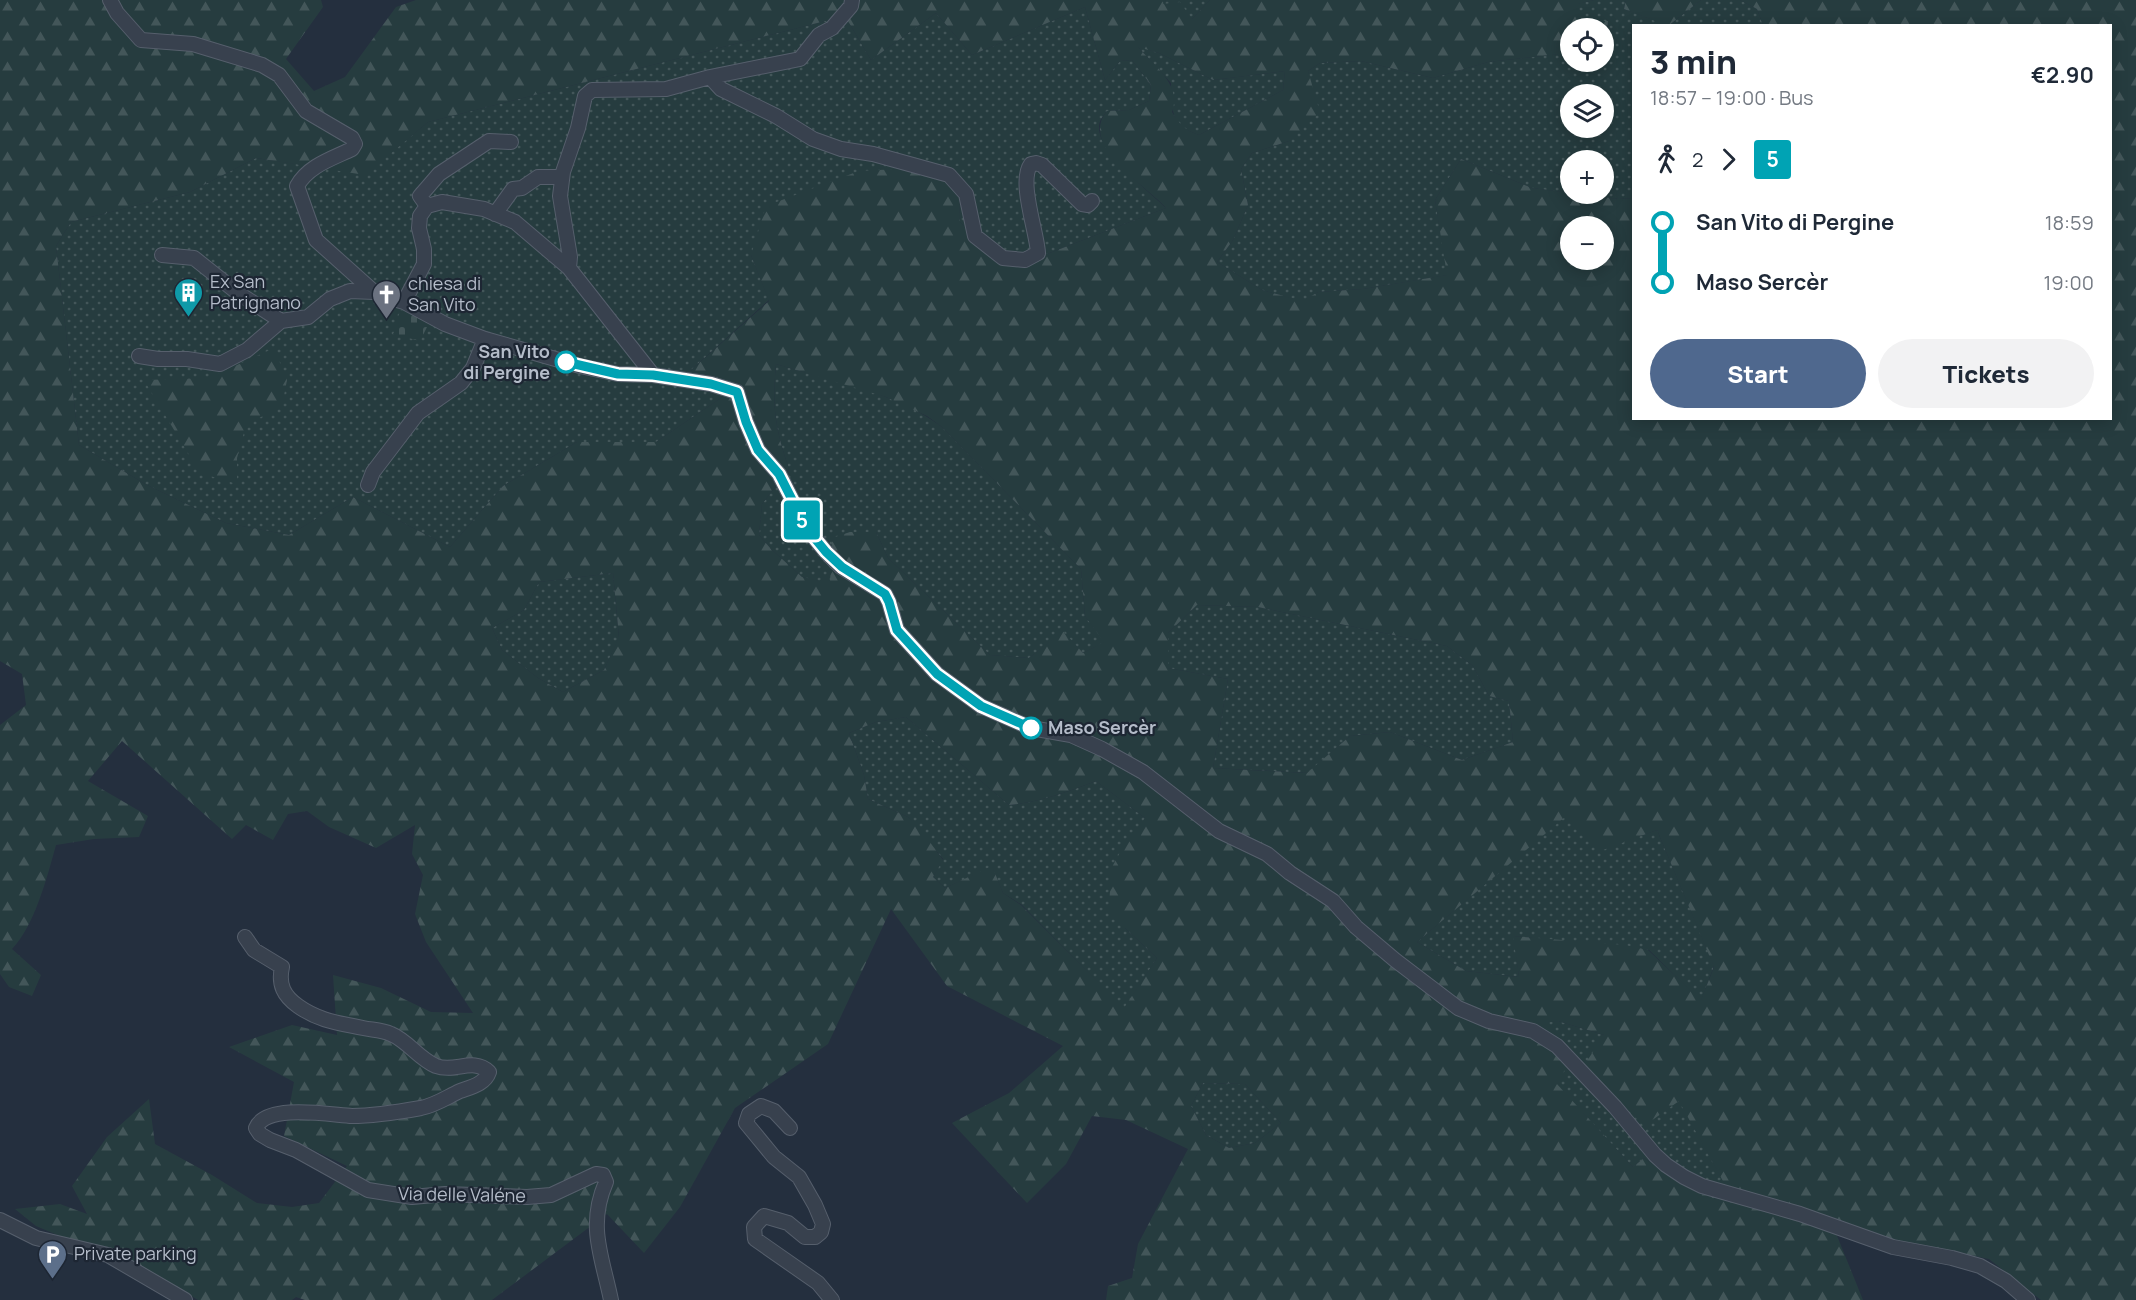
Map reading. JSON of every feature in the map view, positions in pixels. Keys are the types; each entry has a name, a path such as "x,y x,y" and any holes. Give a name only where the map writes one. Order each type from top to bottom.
{"street":[{"path":"110,0 117,13 141,40 193,44 262,65 279,75 306,111 352,138 355,144 352,149 314,167 302,176 297,186 316,240 374,292"},
{"path":"569,268 570,257 560,196 562,177 578,128 585,96 592,90 666,89 710,77 800,59 819,35 832,28 851,6 852,0"},
{"path":"710,77 721,89 776,116 813,139 841,149 873,154 949,176 966,194 975,236 1003,258 1025,260 1038,254 1028,199 1027,169 1031,164 1042,165 1082,204 1088,205 1092,201"},
{"path":"427,206 420,196 439,174 489,141 511,142"},
{"path":"495,214 513,189 522,188 538,177 562,177"},
{"path":"404,302 424,264 424,249 419,228 420,216 427,206 442,201 484,209 515,222 569,268 660,376"},
{"path":"162,255 194,258 281,321"},
{"path":"139,356 220,364 247,350 281,321 308,317 330,299 350,291 374,292 404,302 445,324 485,339 580,366 618,374 660,376 711,384 737,392 758,450 779,474 807,529 842,567 885,594 897,630 937,674 981,706 1031,728 1071,735 1143,772 1219,831 1268,854 1290,873 1334,901 1356,927 1458,1008 1489,1021 1533,1031 1557,1046 1615,1107 1655,1155 1684,1177 1723,1193 1789,1210 1893,1247 1980,1266 2006,1281 2028,1300"},
{"path":"368,485 373,472 418,413 446,396 473,368 485,339"},
{"name":"Via delle Valéne","path":"245,937 254,950 282,967 280,979 289,1000 312,1016 324,1021 392,1034 438,1066 453,1068 472,1064 483,1066 489,1072 487,1078 477,1084 422,1108 352,1116 312,1112 270,1116 259,1122 256,1128 260,1134 296,1150 368,1190 412,1197 446,1194 527,1197 551,1195 596,1174 603,1174 606,1182 595,1221 610,1300"},
{"path":"790,1128 774,1112 761,1106 750,1114 746,1124 774,1157 799,1177 823,1224 821,1232 815,1237 805,1237 788,1223 764,1216 754,1227 755,1239 818,1283 832,1300"},
{"path":"0,1220 36,1238 108,1255 185,1300"}],"green space":[{"path":"0,0 321,0 323,7 286,59 314,91 345,77 396,7 416,0 1166,0 1163,4 1180,2 1192,19 1210,0 1594,0 1578,4 1577,18 1560,18 1560,54 1488,62 1433,78 1361,61 1320,63 1308,71 1320,112 1289,141 1252,153 1241,169 1248,205 1233,240 1217,262 1262,290 1303,301 1318,292 1363,289 1447,275 1435,200 1461,159 1532,188 1560,192 1560,204 1614,204 1614,198 1632,198 1632,420 2112,420 2112,24 1763,24 1757,9 1740,0 2136,0 2136,1300 2041,1300 1989,1259 1894,1240 1829,1216 1863,1300 1106,1300 1108,1286 1132,1278 1138,1244 1188,1149 1126,1120 1092,1116 1066,1164 1027,1203 952,1123 1009,1093 1063,1046 947,986 891,909 828,1044 735,1108 680,1207 644,1253 607,1214 492,1300 305,1300 296,1297 292,1300 198,1300 166,1281 36,1226 15,1209 60,1204 87,1214 72,1186 107,1137 149,1099 155,1144 257,1203 292,1207 319,1203 347,1166 284,1136 294,1082 229,1047 292,1025 337,1035 333,975 381,988 431,1012 473,1013 426,942 415,914 423,875 412,854 415,825 376,848 329,827 307,811 288,814 273,840 246,825 232,839 122,741 88,781 148,816 139,837 94,839 56,845 34,914 12,949 41,975 32,996 9,987 0,974 0,725 26,705 22,674 0,661","holes":["1085,7 1105,80 1120,61 1132,60 1151,85 1149,101 1129,110 1107,111 1100,124 1101,138 1118,164 1166,208 1029,261 1000,265 960,222 959,166 859,171 766,206 751,255 769,301 691,370 724,396 656,442 577,442 503,486 450,547 353,497 289,535 226,523 147,485 79,445 56,246 71,222 190,192 256,158 365,175 428,122 845,16 871,60 936,13 972,55","1138,47 1159,53 1213,80 1285,71 1283,90 1199,135 1186,129 1175,117 1172,112 1174,102 1170,84","776,364 886,397 927,416 942,427 1081,569 1085,616 1104,642 1083,653 1063,631 1029,658 990,655 888,558 876,532 850,532 832,538 830,583 802,577 759,535 762,504 789,469 780,441 775,406","613,573 619,637 604,670 563,692 538,678 502,650 492,628 524,610 539,582","1197,605 1258,607 1447,646 1473,666 1489,696 1509,701 1513,742 1462,760 1390,732 1350,736 1307,773 1213,768 1228,679 1168,668 1168,633","906,717 1009,805 1043,799 1096,781 1145,818 1124,845 1111,869 1109,910 1157,958 1124,1008 1021,905 1003,893 992,866 945,888 933,877 943,860 921,830 908,817 868,799 864,775 849,733 876,722","1565,817 1603,850 1657,830 1714,967 1701,1000 1648,950 1625,945 1513,936 1519,977 1466,971 1417,942","1558,1021 1604,1035 1587,1061 1644,1126 1679,1101 1735,1203 1699,1193 1675,1180 1644,1158 1633,1167 1556,1083 1567,1067 1544,1023","1203,1083 1245,1084 1281,1123 1255,1143 1229,1148 1206,1135 1191,1106"]},
{"path":"1166,0 1210,0 1192,19 1162,4"},
{"path":"1594,0 1626,0 1624,9 1664,24 1632,24 1632,198 1614,198 1614,150 1560,150 1560,192 1532,188 1461,159 1435,200 1448,275 1363,289 1318,292 1303,302 1262,290 1217,262 1233,240 1248,205 1241,169 1252,153 1289,141 1312,90 1308,71 1320,63 1361,61 1433,78 1488,62 1560,54 1560,72 1614,72 1614,18 1577,18 1577,4"},
{"path":"1626,0 1701,0 1671,24 1663,24 1624,9"},
{"path":"1701,0 1740,0 1757,9 1763,24 1671,24"},
{"path":"1085,7 1105,80 1120,61 1132,60 1151,85 1149,101 1129,110 1107,111 1099,125 1101,137 1115,159 1166,208 1029,261 1000,265 960,222 958,166 751,255 769,300 691,370 724,396 656,442 577,442 503,486 450,547 353,497 289,535 226,523 147,485 79,445 56,246 71,222 190,192 256,158 365,174 428,122 845,16 871,60 936,13 972,55"},
{"path":"1137,46 1159,53 1213,80 1285,71 1283,90 1199,135 1178,122 1173,109 1171,83"},
{"path":"401,310 430,321 420,341 393,334 396,328 393,327"},
{"path":"274,348 287,380 282,406 246,425 237,458 237,484 200,473 144,380 209,378"},
{"path":"776,364 884,396 924,415 942,427 1081,569 1085,616 1105,642 1083,653 1063,632 1029,658 990,655 888,558 876,532 830,584 802,577 759,535 762,504 789,469 780,441 776,417 774,393"},
{"path":"613,573 619,638 604,670 563,692 538,678 502,650 492,628 524,610 539,582"},
{"path":"1197,605 1258,607 1447,646 1473,666 1489,696 1509,701 1513,742 1462,760 1390,732 1350,736 1308,773 1213,768 1228,679 1168,668 1168,633"},
{"path":"906,717 1009,805 1043,799 1096,781 1145,818 1125,928 1157,958 1124,1009 1022,905 1003,893 992,867 945,888 933,877 943,859 908,817 868,799 864,775 849,733 876,722"},
{"path":"1565,816 1603,849 1657,830 1714,966 1701,1001 1649,950 1514,936 1519,977 1466,971 1417,942"},
{"path":"1558,1021 1604,1035 1679,1100 1736,1204 1699,1193 1644,1158 1633,1167 1555,1083 1543,1022"},
{"path":"1203,1083 1245,1084 1281,1123 1255,1143 1229,1148 1206,1135 1191,1106"}],"bus line":[{"name":"5","path":"566,362 618,374 653,375 711,384 737,392 758,450 779,474 807,529 826,552 842,567 885,594 897,630 937,674 981,706 1031,728"}],"place":[{"name":"Ex San Patrignano","path":"189,318"},
{"name":"chiesa di San Vito","path":"387,320"},
{"name":"San Vito di Pergine","path":"566,362"},
{"name":"Maso Sercèr","path":"1031,728"},
{"name":"Private parking","path":"53,1280"}]}
